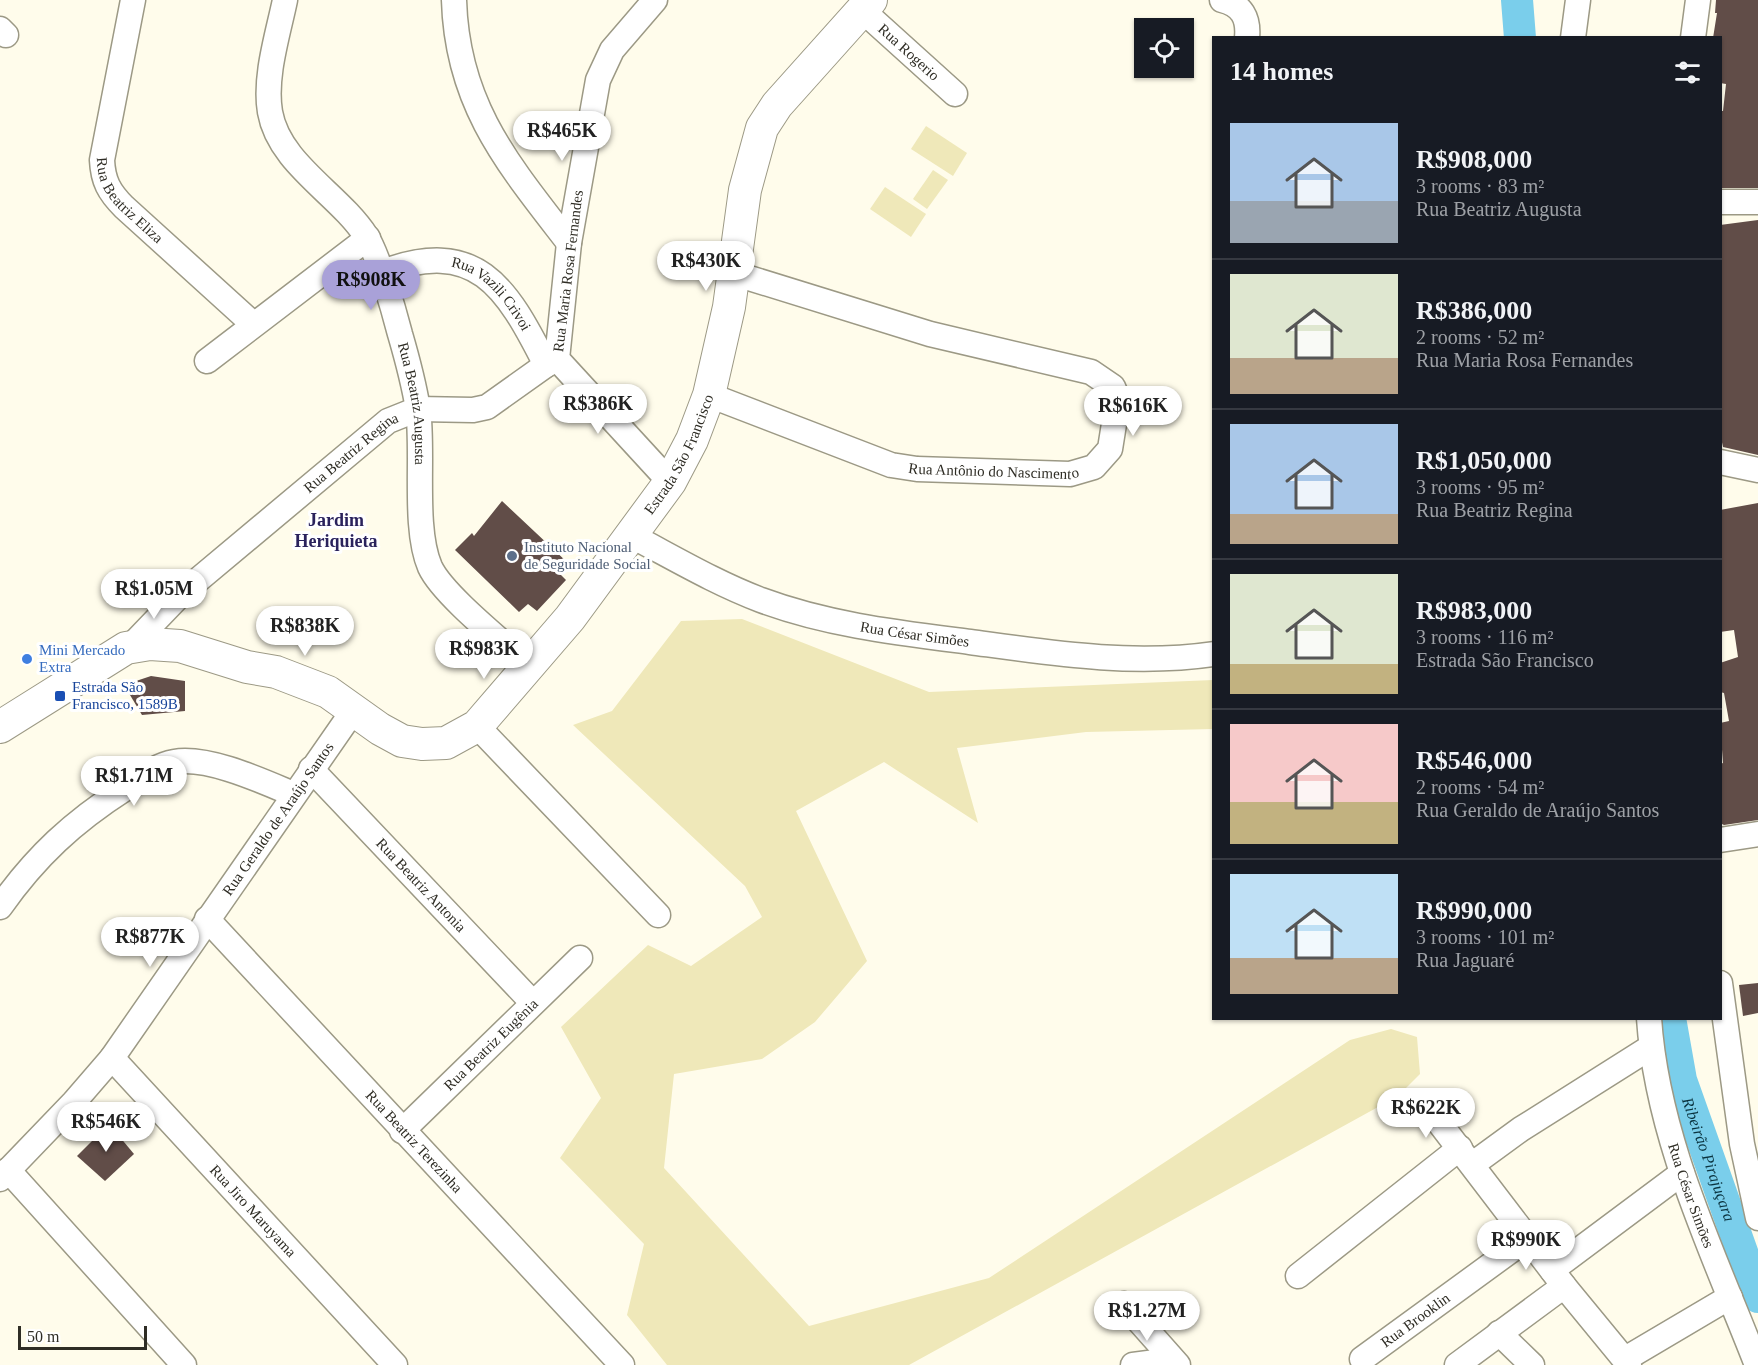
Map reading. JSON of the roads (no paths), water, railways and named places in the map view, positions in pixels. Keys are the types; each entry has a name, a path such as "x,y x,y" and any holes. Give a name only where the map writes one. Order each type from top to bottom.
{"main road":[{"name":"Estrada São Francisco","path":"132,645 180,646 247,667 276,672 328,692 352,711 402,741 422,744 446,742 477,726 570,618 670,482 692,440 709,395 733,273 746,190 762,128 783,97 867,5"},
{"path":"0,727 132,645"}],"street":[{"name":"Rua Beatriz Eliza","path":"133,0 102,159 103,177 111,194 124,207 253,324"},
{"name":"Rua Beatriz Augusta","path":"285,0 269,88 270,112 274,126 288,150 336,199 368,238 400,334 418,409 422,535 425,553 441,585 529,666"},
{"path":"454,0 454,27 462,66 479,114 503,157 569,243"},
{"name":"Rua Maria Rosa Fernandes","path":"655,0 612,50 598,80 569,243 551,362 670,482"},
{"path":"1222,0 1230,2 1244,13 1249,24 1247,36"},
{"path":"1573,36 1578,0"},
{"path":"1693,36 1698,0"},
{"name":"Rua Rogerio","path":"867,5 955,94"},
{"path":"1722,202 1758,202"},
{"path":"207,361 368,238"},
{"name":"Rua Vazili Crivoi","path":"380,273 408,262 449,259 490,277 508,297 551,362"},
{"name":"Rua Antônio do Nascimento","path":"709,395 865,457 917,469 1070,474 1094,467 1110,449 1118,399 1113,387 1091,372 930,334 733,273"},
{"path":"418,409 473,410 487,407 551,362"},
{"name":"Rua Beatriz Regina","path":"132,645 180,595 364,439 388,421 418,409"},
{"path":"1722,462 1758,470"},
{"name":"Rua César Simões","path":"632,536 763,601 814,616 890,632 1052,653 1127,659 1212,654"},
{"path":"180,595 176,620 180,646"},
{"name":"Rua Geraldo de Araújo Santos","path":"4,1175 74,1102 112,1058 352,711"},
{"path":"477,726 658,915"},
{"path":"0,907 25,872 56,840 99,805 152,770 175,762 194,763 239,771 293,794"},
{"name":"Rua Beatriz Antonia","path":"311,769 532,1002"},
{"path":"1722,840 1758,834"},
{"name":"Rua Beatriz Terezinha","path":"207,919 622,1365"},
{"name":"Rua Beatriz Eugênia","path":"402,1131 532,1002 580,958"},
{"path":"1722,998 1742,1144 1758,1218"},
{"name":"Rua César Simões","path":"1649,1020 1651,1047 1682,1173 1757,1365"},
{"path":"1298,1276 1467,1156 1521,1129 1651,1047"},
{"name":"Rua Jiro Maruyama","path":"112,1058 395,1365"},
{"path":"1425,1104 1558,1278 1627,1362 1730,1297"},
{"path":"1457,1365 1498,1333 1558,1278 1682,1173"},
{"path":"4,1175 184,1365"},
{"name":"Rua Brooklin","path":"1362,1359 1528,1238"},
{"path":"1124,1304 1178,1365"},
{"path":"1498,1333 1532,1365"},
{"path":"1132,1365 1156,1362 1165,1365"}],"waterway":[{"name":"Ribeirão Pirajuçara","path":"1517,0 1520,36"},
{"name":"Ribeirão Pirajuçara","path":"1670,1020 1681,1080 1758,1297"}],"place":[{"name":"Instituto Nacional de Seguridade Social","path":"512,556"},
{"name":"Mini Mercado Extra","path":"27,659"},
{"name":"Estrada São Francisco, 1589B","path":"60,696"}],"district":[{"name":"Jardim Heriquieta","path":"336,530"}]}
